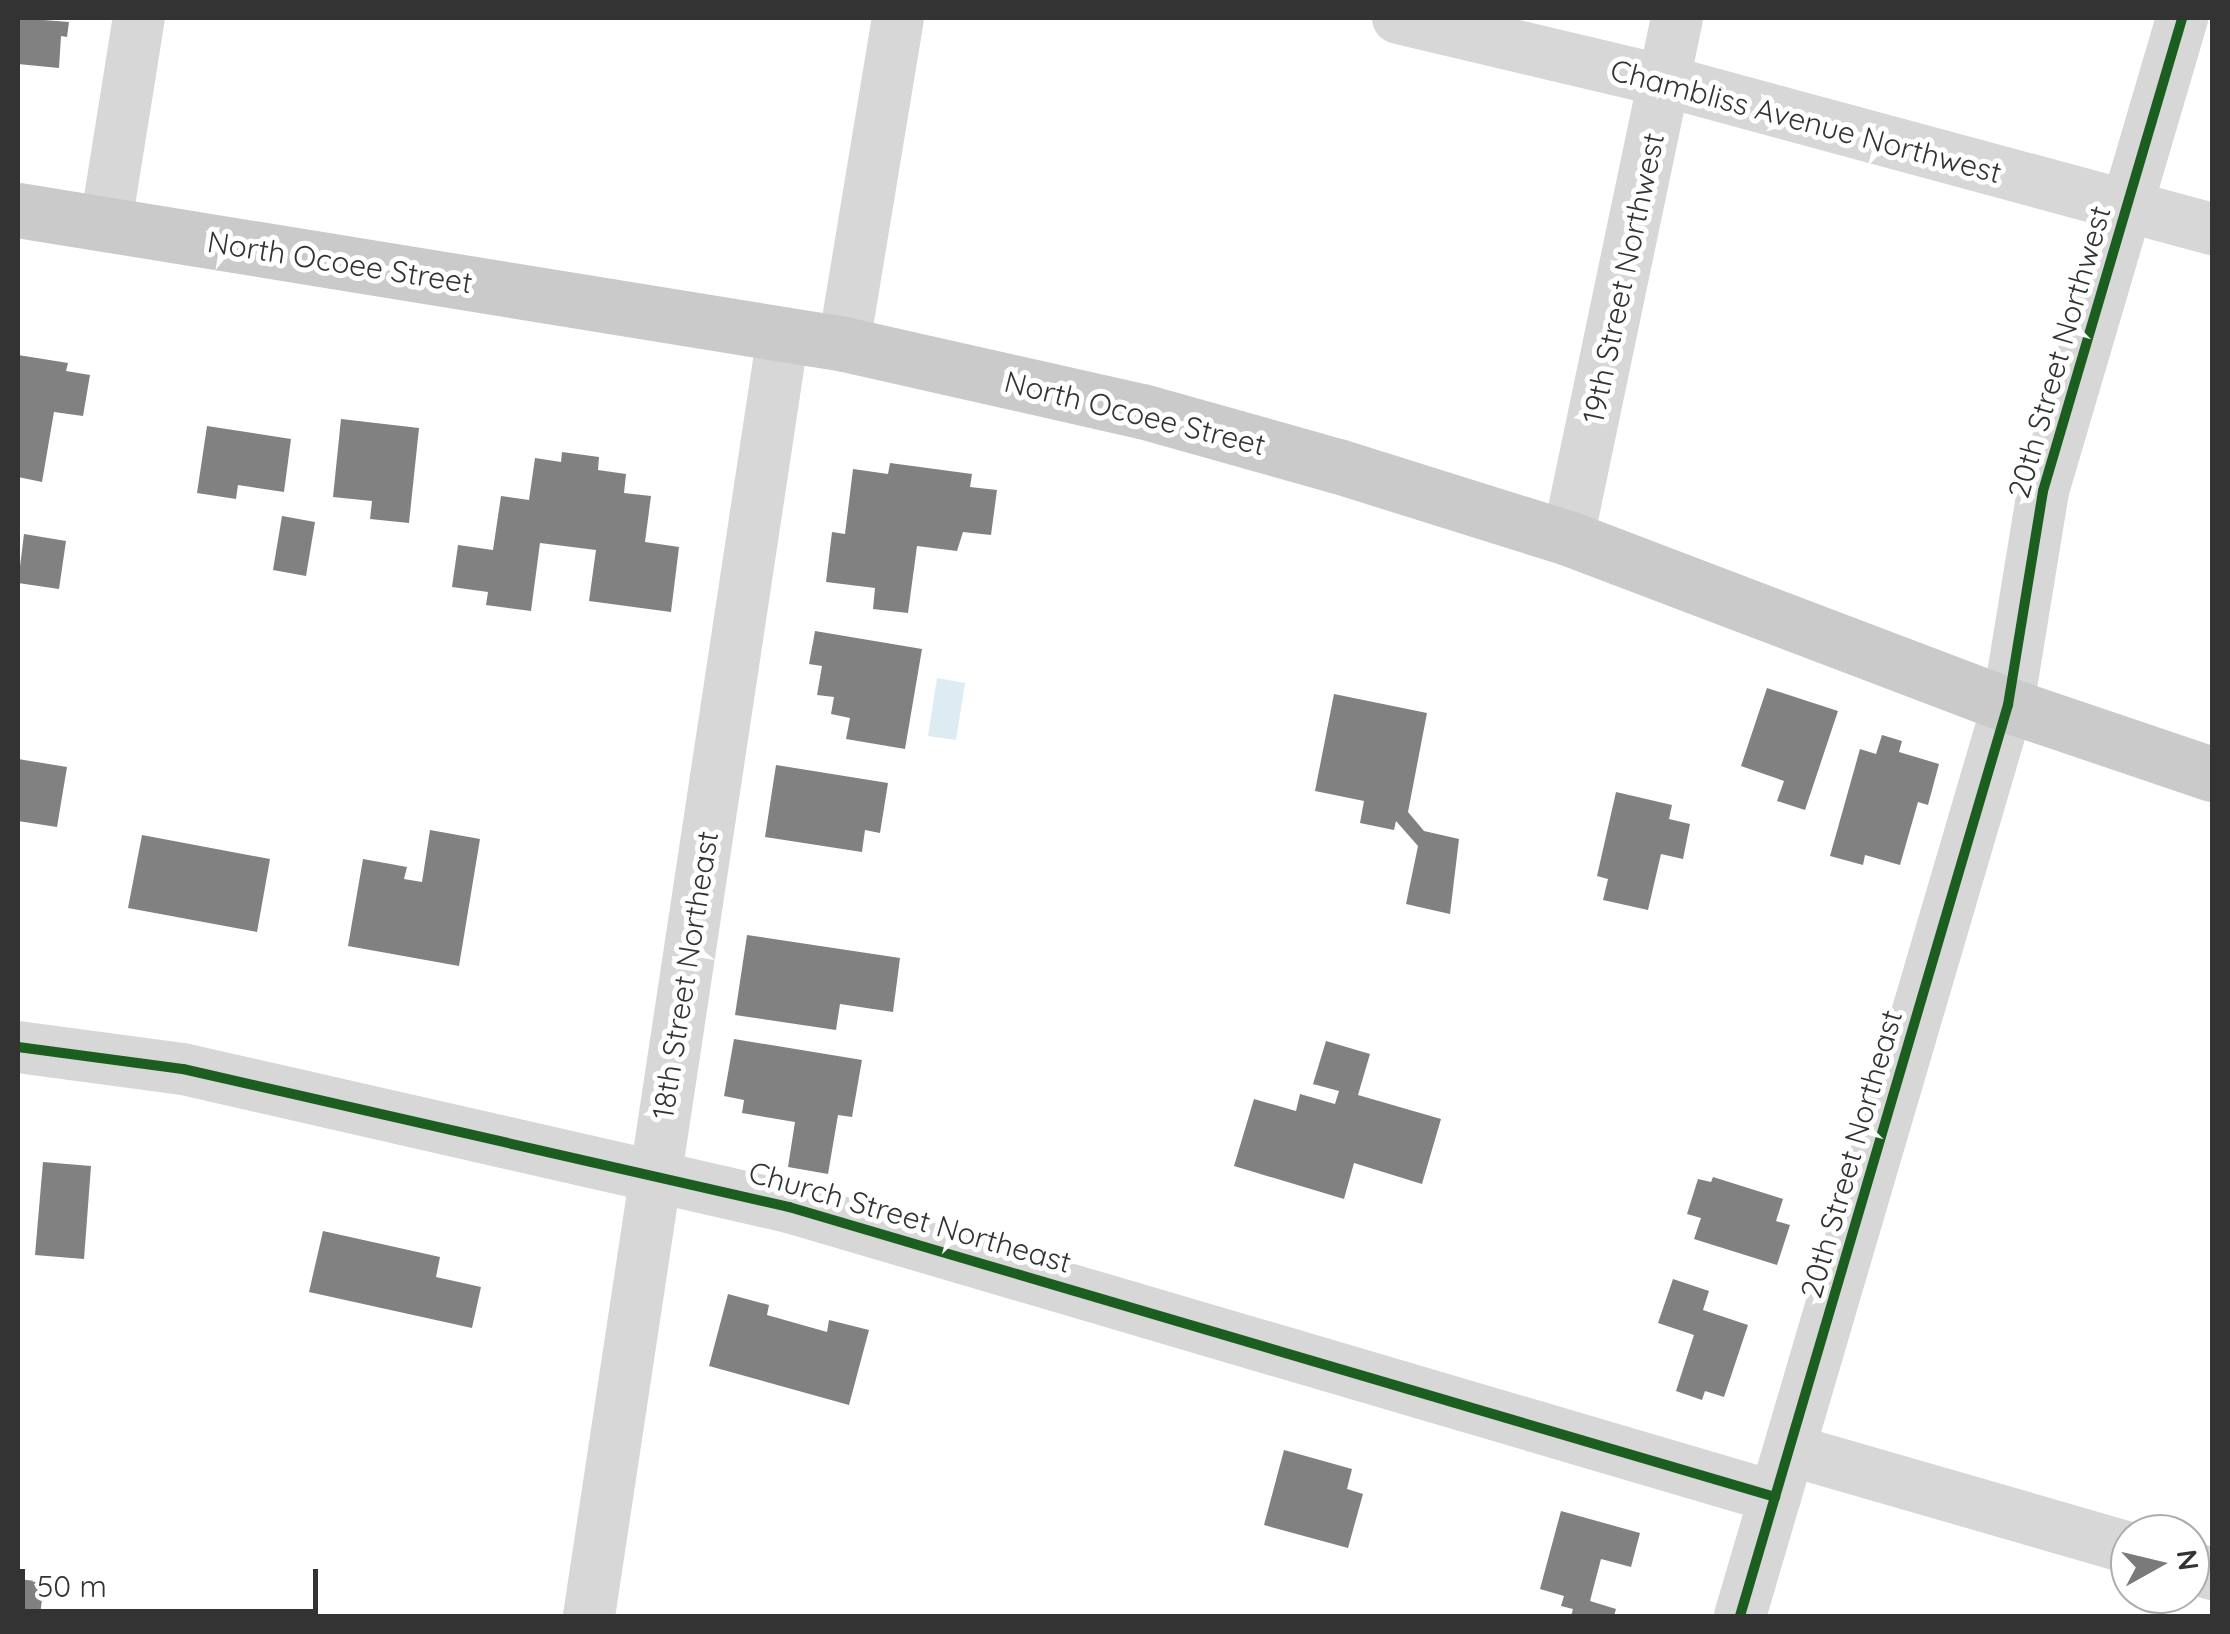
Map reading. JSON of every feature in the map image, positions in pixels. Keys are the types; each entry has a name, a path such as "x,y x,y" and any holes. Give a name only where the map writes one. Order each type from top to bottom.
{"main road":[{"name":"North Ocoee Street","path":"18,210 844,344 1142,412 1338,466 1568,538 2008,706 2212,774"}],"street":[{"path":"106,223 139,18"},
{"path":"844,344 898,18"},
{"name":"Chambliss Avenue Northwest","path":"1398,18 1665,80 2212,229"},
{"name":"19th Street Northwest","path":"1568,538 1677,18"},
{"name":"20th Street Northwest","path":"2008,706 2043,491 2182,18"},
{"name":"18th Street Northeast","path":"588,1616 782,334"},
{"name":"20th Street Northeast","path":"1740,1616 2008,706"},
{"name":"Church Street Northeast","path":"18,1047 183,1069 790,1206 1023,1273 1783,1473 2110,1544"}],"shaded area":[{"path":"937,678 965,683 956,740 928,736"}],"building":[{"path":"18,18 69,22 67,37 61,36 59,68 18,64"},
{"path":"18,355 68,363 66,371 90,375 83,416 54,412 42,482 18,477"},
{"path":"341,419 419,428 409,523 370,519 372,501 333,497"},
{"path":"207,426 291,439 284,492 238,485 236,499 197,493"},
{"path":"562,452 599,457 598,470 626,474 624,493 651,496 645,542 679,547 671,612 589,601 596,550 540,543 531,611 486,605 488,592 452,587 458,545 493,550 501,496 529,500 535,458 561,462"},
{"path":"890,463 972,474 970,487 997,490 991,535 963,532 957,551 917,546 908,613 873,609 875,588 826,582 832,532 845,534 853,469 888,474"},
{"path":"282,516 315,522 306,576 273,570"},
{"path":"24,534 66,541 59,589 18,583"},
{"path":"815,631 922,649 905,749 846,739 850,718 831,714 834,697 817,695 822,666 809,664"},
{"path":"1767,688 1838,711 1805,810 1777,801 1784,781 1741,766"},
{"path":"1334,694 1427,713 1408,812 1424,831 1459,839 1450,914 1406,904 1418,846 1396,821 1394,830 1360,823 1364,801 1315,791"},
{"path":"1882,735 1902,741 1899,752 1939,764 1928,805 1918,802 1900,865 1865,855 1863,865 1830,856 1860,749 1876,754"},
{"path":"18,759 67,767 57,827 18,821"},
{"path":"776,765 888,783 880,833 865,830 862,852 765,837"},
{"path":"1616,792 1672,805 1669,819 1690,824 1683,859 1661,854 1648,910 1603,900 1608,879 1597,876"},
{"path":"430,830 480,839 459,966 348,946 363,859 407,867 404,879 422,882"},
{"path":"142,835 270,859 257,932 128,908"},
{"path":"747,935 900,958 893,1012 840,1004 836,1030 735,1015"},
{"path":"734,1039 862,1060 852,1117 838,1115 828,1174 788,1167 795,1122 742,1113 744,1100 724,1096"},
{"path":"1326,1041 1370,1054 1358,1095 1441,1119 1422,1184 1354,1163 1344,1199 1234,1166 1254,1099 1296,1111 1300,1094 1335,1104 1339,1091 1313,1084"},
{"path":"43,1162 91,1166 84,1259 35,1255"},
{"path":"1713,1177 1783,1199 1776,1221 1790,1225 1777,1265 1694,1239 1701,1218 1687,1214 1698,1179 1711,1182"},
{"path":"323,1231 440,1257 436,1277 481,1287 472,1328 309,1292"},
{"path":"1673,1279 1709,1291 1703,1310 1748,1325 1724,1397 1705,1391 1702,1400 1676,1391 1694,1335 1658,1323"},
{"path":"728,1294 769,1305 767,1315 827,1332 829,1320 869,1330 849,1405 709,1366"},
{"path":"1284,1450 1352,1469 1347,1489 1363,1494 1348,1548 1264,1525"},
{"path":"1561,1511 1640,1533 1631,1567 1601,1559 1590,1601 1616,1609 1614,1616 1571,1616 1573,1609 1561,1606 1564,1596 1540,1589"},
{"path":"18,1579 44,1582 40,1616 18,1616"}],"cycle path":[{"path":"1740,1616 2008,705 2043,491 2182,18"},
{"path":"18,1047 183,1069 789,1207 1775,1497"}]}
